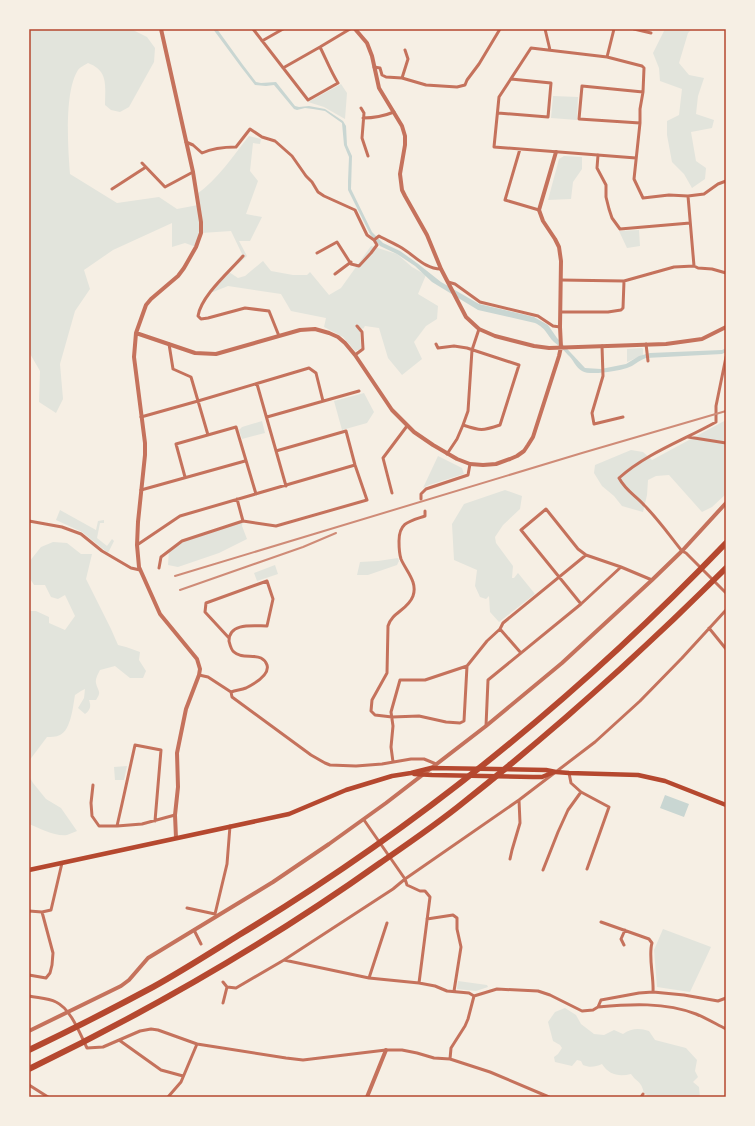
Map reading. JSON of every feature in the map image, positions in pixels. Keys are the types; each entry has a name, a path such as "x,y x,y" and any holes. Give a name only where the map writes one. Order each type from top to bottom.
{"highway":[{"path":"29,1050 155,986 271,916 325,881 453,789 494,757 593,672 696,575 726,543"},
{"path":"29,1069 78,1045 162,1000 286,926 353,883 420,836 523,754 627,664 726,568"}],"main road":[{"path":"29,870 288,814 346,790 392,776 431,768 539,770 569,773 638,775 665,781 726,805"},
{"path":"411,773 432,775 533,777 556,772"}],"street":[{"path":"161,29 193,172 201,233 196,247 178,276 151,298 146,305 136,333 134,357 145,449 137,545 140,570 160,614 197,659 200,669 189,701 179,744 175,815 176,838"},
{"path":"252,29 308,100 338,83 320,48"},
{"path":"262,41 282,29"},
{"path":"283,68 320,48 350,29"},
{"path":"355,29 367,43 372,56 379,88 402,126 404,136 404,154 400,174 402,190 427,235 456,300 466,317 479,329 495,336 534,346 561,348 666,344 702,338 726,327"},
{"path":"374,67 380,68 383,77 402,78 426,85 457,87 465,85 500,29"},
{"path":"545,29 550,50"},
{"path":"608,57 614,29"},
{"path":"634,29 652,33"},
{"path":"636,158 494,147 499,97 531,48 608,57 642,66 644,71 643,92 640,109 640,123 634,180 643,198 669,195 688,196 704,194 718,184 726,181"},
{"path":"402,78 408,59 405,50"},
{"path":"498,113 548,117 551,83 510,79"},
{"path":"640,123 579,119 582,86 643,92"},
{"path":"361,108 364,113 362,138 368,156"},
{"path":"363,118 386,116 394,112"},
{"path":"186,142 193,145 202,153 218,148 236,146 250,129 262,137 275,141 292,156 318,192 355,210 367,235 374,240 377,245 359,266 350,262 337,242 317,253"},
{"path":"520,149 505,200 539,210"},
{"path":"136,333 195,353 216,354 300,330 315,329 329,332 346,344 392,410 414,432 448,454 470,464 496,464 517,456 524,451 533,437 561,348 561,280 559,247 555,238 543,221 539,210 556,152"},
{"path":"598,155 597,168 606,185 605,191 609,210 612,218 620,229 690,223"},
{"path":"142,163 166,187 193,172"},
{"path":"112,189 146,167"},
{"path":"688,196 694,266"},
{"path":"374,240 379,236 402,248 428,267 434,269 441,268"},
{"path":"326,241 330,246"},
{"path":"243,256 208,294 199,310 198,316 200,319 208,318 244,308 269,311 280,336"},
{"path":"335,274 350,262"},
{"path":"561,280 624,282 674,267 694,266 698,268 726,272"},
{"path":"561,312 608,312 621,310 623,308 624,282"},
{"path":"448,284 455,284 480,302 538,316 553,326 560,327"},
{"path":"355,355 364,349 362,332 357,326"},
{"path":"448,454 457,439 468,411 472,350 479,329"},
{"path":"169,344 173,369 191,377 208,435"},
{"path":"436,344 439,353"},
{"path":"646,344 648,361"},
{"path":"438,348 454,346 468,348 519,365 500,425 484,430 477,430 463,425"},
{"path":"602,346 603,374 592,413 594,424 623,418"},
{"path":"726,357 716,406 716,422 653,455 619,478 623,486 645,506 684,552 726,593"},
{"path":"141,416 198,401 309,368 316,373 323,402"},
{"path":"257,384 286,486"},
{"path":"266,417 359,391"},
{"path":"392,493 383,458 407,426"},
{"path":"185,477 176,444 236,427 256,494"},
{"path":"159,568 160,557 182,541 243,521 276,526 366,500 346,431 276,451"},
{"path":"686,437 726,443"},
{"path":"141,490 245,461"},
{"path":"421,499 421,494 426,489 468,475 470,464"},
{"path":"137,545 180,516 355,465"},
{"path":"237,499 243,521"},
{"path":"29,1031 121,986 130,980 148,958 273,882 364,820 486,726 562,663 684,552 726,503"},
{"path":"581,604 521,530 546,509 578,549 586,555 652,580"},
{"path":"425,511 425,516 408,522 400,530 399,539 401,560 414,583 413,596 406,608 390,620 388,626 387,673 371,703 371,711 375,715 392,717 419,716 446,722 460,723 464,721 467,666"},
{"path":"29,521 62,526 81,534 108,554 132,568 140,570"},
{"path":"393,762 391,747 393,726 391,712 400,680 424,680 467,666 487,640 500,629 503,624 586,555"},
{"path":"486,726 488,680 581,604 621,567"},
{"path":"230,638 205,612 206,603 267,581 273,599 267,626 242,626 237,628 232,632 229,644 234,653 240,656 261,658 265,661 267,671 264,676 245,688 231,692"},
{"path":"223,982 227,987 236,988 284,960 393,889 405,879 519,800 595,742 640,702 726,610"},
{"path":"709,628 726,649"},
{"path":"500,629 521,653"},
{"path":"199,675 208,677 231,692 232,697 311,754 330,765 356,766 382,764 411,759 424,759 436,764"},
{"path":"117,826 135,745 161,750 155,821"},
{"path":"569,773 571,783 581,792 609,807 587,869"},
{"path":"93,785 91,803 92,816 99,826 142,824 175,815"},
{"path":"543,870 568,810 581,792"},
{"path":"510,859 520,823 519,800"},
{"path":"364,820 398,868 408,885 420,891 425,891 430,896 419,983"},
{"path":"215,916 227,864 230,826"},
{"path":"29,911 42,912 52,910 62,862"},
{"path":"186,908 215,916"},
{"path":"29,975 46,978 50,973 52,965 53,953 42,912"},
{"path":"428,919 453,915 457,918 457,929 461,947 454,991"},
{"path":"601,922 649,939 652,943 650,949 654,992"},
{"path":"369,978 387,923"},
{"path":"194,930 202,944"},
{"path":"624,945 621,940 625,930"},
{"path":"284,960 369,978 435,986 447,991 454,991 474,996 497,989 538,991 550,995 582,1011 593,1010 598,1007 637,1005 676,1008 696,1014 726,1029"},
{"path":"223,1003 227,987"},
{"path":"598,1007 602,1000 639,993 654,992 684,995 718,1001 726,998"},
{"path":"29,996 55,1001 61,1005 68,1012 87,1048 103,1047 140,1031 151,1029 158,1030 197,1044 303,1060 386,1050 402,1050 434,1058 450,1059 490,1072 549,1097"},
{"path":"450,1059 451,1048 465,1026 474,996"},
{"path":"119,1040 162,1070 183,1076"},
{"path":"168,1097 181,1082 197,1044"},
{"path":"367,1097 386,1050"},
{"path":"29,1085 48,1097"}],"shaded area":[{"path":"29,29 131,29 147,37 155,48 154,62 129,107 120,112 111,110 105,105 105,85 103,75 100,70 88,63 78,70 71,92 69,106 68,135 70,174 117,203 159,197 177,209 198,205 197,194 218,175 249,136 261,139 260,144 253,143 250,171 258,181 246,214 262,217 250,241 239,241 247,256 229,272 238,278 245,276 263,261 271,271 293,275 307,275 310,272 329,295 341,288 371,246 397,254 412,267 426,275 418,294 438,306 437,319 426,326 414,342 422,359 402,375 388,358 379,328 365,326 363,329 362,328 360,334 361,348 356,352 343,337 324,327 326,318 291,311 281,294 228,286 208,294 242,254 231,231 201,233 196,247 185,243 172,247 172,223 113,250 84,270 90,289 75,311 60,364 63,399 56,413 39,402 40,371 29,352"},
{"path":"213,29 217,29 256,82 276,82 295,106 309,106 325,109 343,121 346,126 347,145 352,156 351,189 372,232 383,243 400,251 441,282 479,304 534,317 548,325 557,338 585,368 601,369 626,364 639,356 650,353 722,350 726,348 726,352 722,354 646,358 630,367 623,369 604,372 586,372 578,368 570,357 539,325 478,310 432,282 415,266 397,254 380,246 370,234 348,190 349,157 344,145 342,123 325,111 305,108 297,110 294,109 274,85 255,85"},
{"path":"665,29 692,29 688,33 679,63 689,75 704,78 698,96 696,114 714,120 712,128 691,132 696,161 706,168 705,179 692,188 684,174 672,162 667,135 667,121 679,115 682,89 660,81 659,68 653,53"},
{"path":"341,84 347,93 345,119 324,107 308,102"},
{"path":"553,96 578,97 577,120 551,118"},
{"path":"564,156 582,157 582,169 573,182 571,199 548,200 559,159"},
{"path":"639,230 640,246 627,248 619,231"},
{"path":"642,348 643,355 627,362 627,349"},
{"path":"364,393 374,412 367,423 342,430 334,401"},
{"path":"726,420 726,494 712,507 702,512 669,475 656,476 648,480 647,495 643,512 622,506 614,496 602,486 594,473 595,465 631,450 643,452 652,460"},
{"path":"262,421 265,433 242,439 239,430 242,427"},
{"path":"438,456 462,468 464,474 423,488"},
{"path":"505,490 522,496 520,509 503,525 495,537 496,543 513,566 512,578 514,578 518,573 535,594 499,622 490,612 489,596 486,599 480,597 475,586 477,570 454,560 452,524 464,504"},
{"path":"60,510 96,530 98,521 104,520 104,523 100,523 97,538 107,546 112,539 114,541 108,553 82,532 56,520"},
{"path":"243,521 242,526 247,539 219,553 178,567 168,565 169,550 182,541"},
{"path":"53,542 67,543 81,554 92,554 86,579 118,645 140,652 139,660 146,671 143,678 130,678 115,666 100,670 96,681 99,695 96,700 89,700 90,706 88,711 85,714 78,708 84,698 85,689 75,695 71,717 64,732 57,736 47,737 29,761 29,611 36,611 49,617 49,623 65,630 75,616 65,595 58,599 51,597 45,585 34,585 29,577 29,562 41,547"},
{"path":"398,558 399,561 397,565 368,575 357,575 360,562"},
{"path":"275,565 278,574 257,581 254,573"},
{"path":"127,766 124,780 115,780 114,767"},
{"path":"29,776 46,799 61,808 77,831 67,835 58,835 29,824"},
{"path":"665,795 689,804 684,817 660,808"},
{"path":"663,929 711,947 690,992 657,987 654,950"},
{"path":"458,981 487,985 488,987 476,991 457,989"},
{"path":"565,1008 576,1015 581,1024 594,1034 604,1035 614,1030 623,1034 632,1030 642,1029 649,1031 655,1040 686,1048 697,1060 695,1071 698,1077 693,1082 699,1087 700,1097 650,1097 644,1093 640,1084 631,1074 618,1075 608,1071 602,1064 588,1067 583,1065 581,1061 577,1060 572,1066 555,1062 554,1057 562,1048 553,1041 548,1022 555,1012"}],"railway":[{"path":"175,576 726,411"},
{"path":"180,590 303,547 336,533"}]}
